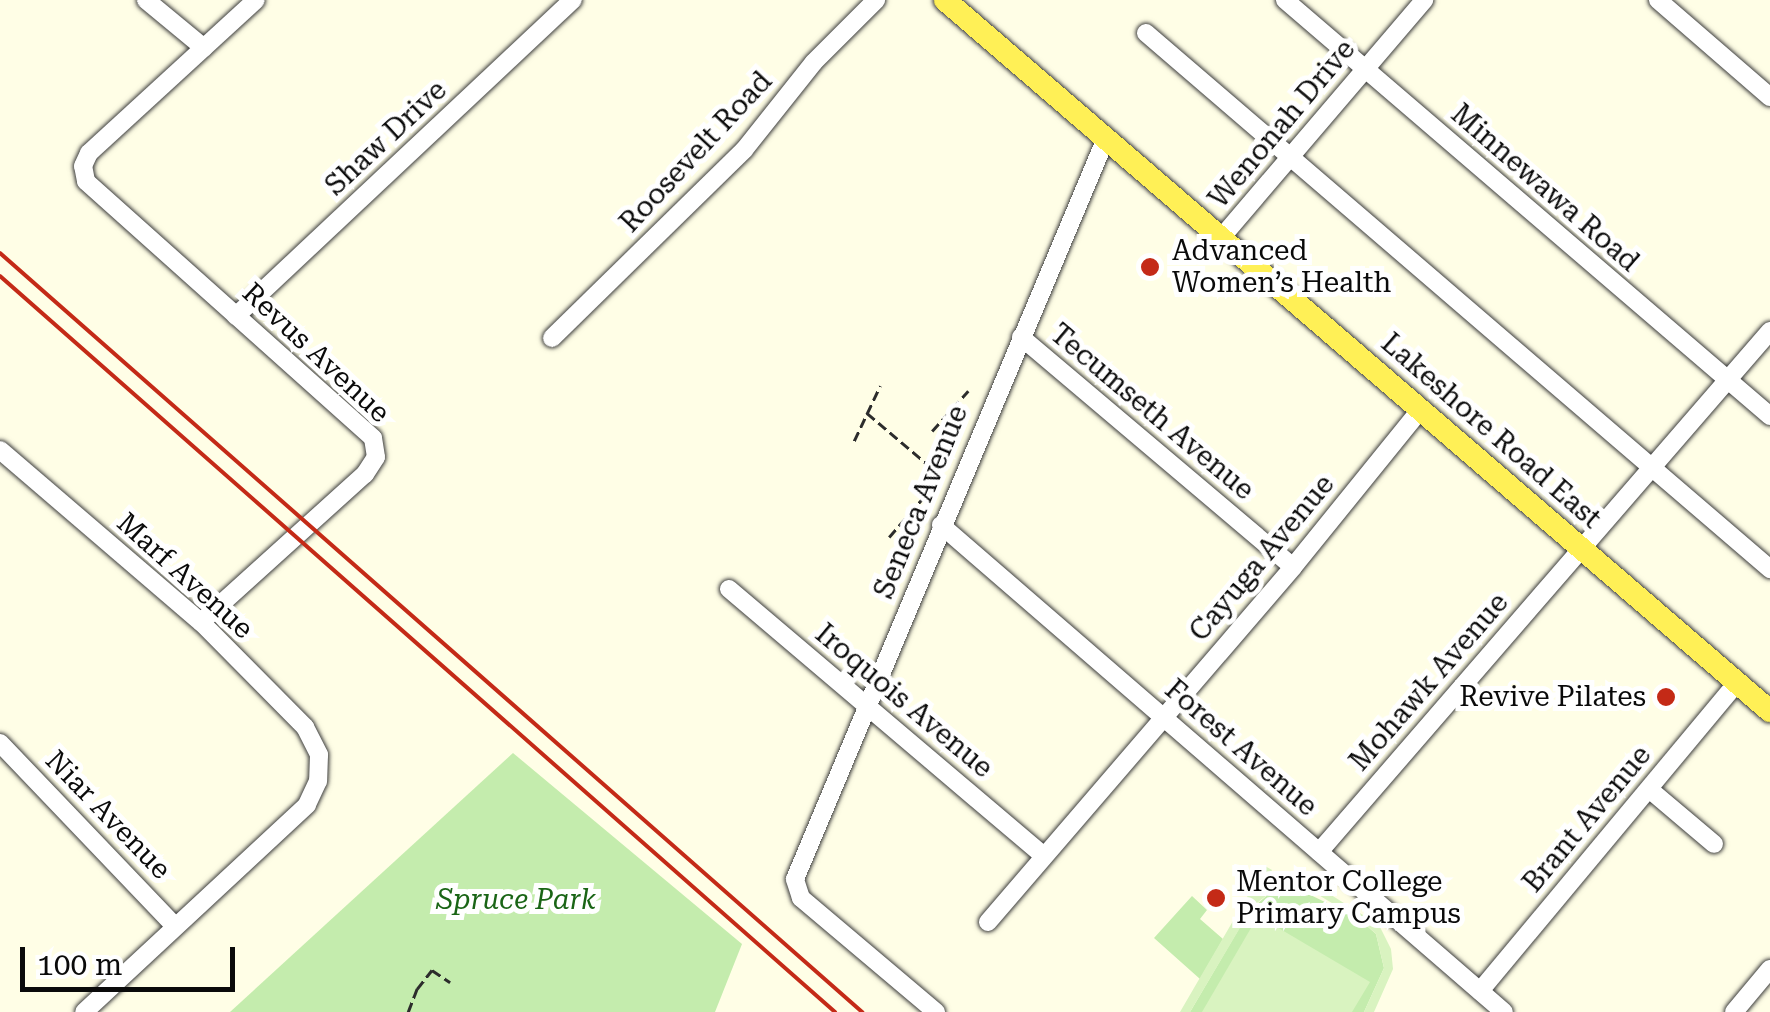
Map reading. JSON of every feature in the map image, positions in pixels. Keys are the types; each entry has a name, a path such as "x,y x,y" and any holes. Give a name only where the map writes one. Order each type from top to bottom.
{"main road":[{"name":"Lakeshore Road East","path":"945,0 1770,711"}],"street":[{"path":"146,0 204,48 256,0"},
{"name":"Shaw Drive","path":"236,316 573,0"},
{"name":"Roosevelt Road","path":"552,338 744,150 814,62 876,0"},
{"name":"Minnewawa Road","path":"1285,0 1770,416"},
{"name":"Wenonah Drive","path":"1221,238 1424,0"},
{"path":"1658,0 1770,97"},
{"path":"1146,33 1770,569"},
{"name":"Revus Avenue","path":"201,622 365,474 376,456 373,438 86,181 83,166 89,153 204,48"},
{"name":"Seneca Avenue","path":"936,1012 794,888 956,489 1106,138"},
{"name":"Mohawk Avenue","path":"1320,852 1770,331"},
{"name":"Tecumseth Avenue","path":"1022,337 1293,567"},
{"name":"Cayuga Avenue","path":"988,922 1293,567 1420,410"},
{"name":"Marf Avenue","path":"0,450 201,622 305,727 319,755 318,781 308,805 175,926"},
{"name":"Forest Avenue","path":"942,525 1504,1012"},
{"name":"Iroquois Avenue","path":"729,589 1043,856"},
{"name":"Brant Avenue","path":"1480,991 1738,683"},
{"name":"Niar Avenue","path":"0,743 175,926"},
{"path":"1649,789 1714,844"},
{"path":"87,1011 175,926"},
{"path":"1734,1012 1770,969"}],"path":[{"path":"854,442 880,386"},
{"path":"932,431 968,391"},
{"path":"867,413 956,489"},
{"path":"890,537 922,500"},
{"path":"408,1012 417,989 432,970 450,982"}],"green space":[{"name":"Spruce Park","path":"513,753 742,944 715,1012 230,1012"},
{"path":"1265,866 1272,870 1264,886 1286,880 1312,883 1379,925 1391,949 1393,969 1374,1012 1364,1012 1384,968 1376,934 1317,894 1291,888 1271,892 1253,906 1190,1012 1180,1012"},
{"path":"1296,888 1358,918 1376,934 1384,968 1364,1012 1190,1012 1250,910 1271,892"},
{"path":"1192,896 1207,910 1200,919 1223,939 1200,979 1154,938"},
{"path":"1258,916 1370,982 1352,1012 1202,1012"}],"railway":[{"path":"0,253 862,1012"},
{"path":"0,276 835,1012"}],"place":[{"name":"Advanced Women’s Health","path":"1150,267"},
{"name":"Revive Pilates","path":"1666,697"},
{"name":"Mentor College Primary Campus","path":"1216,898"}]}
